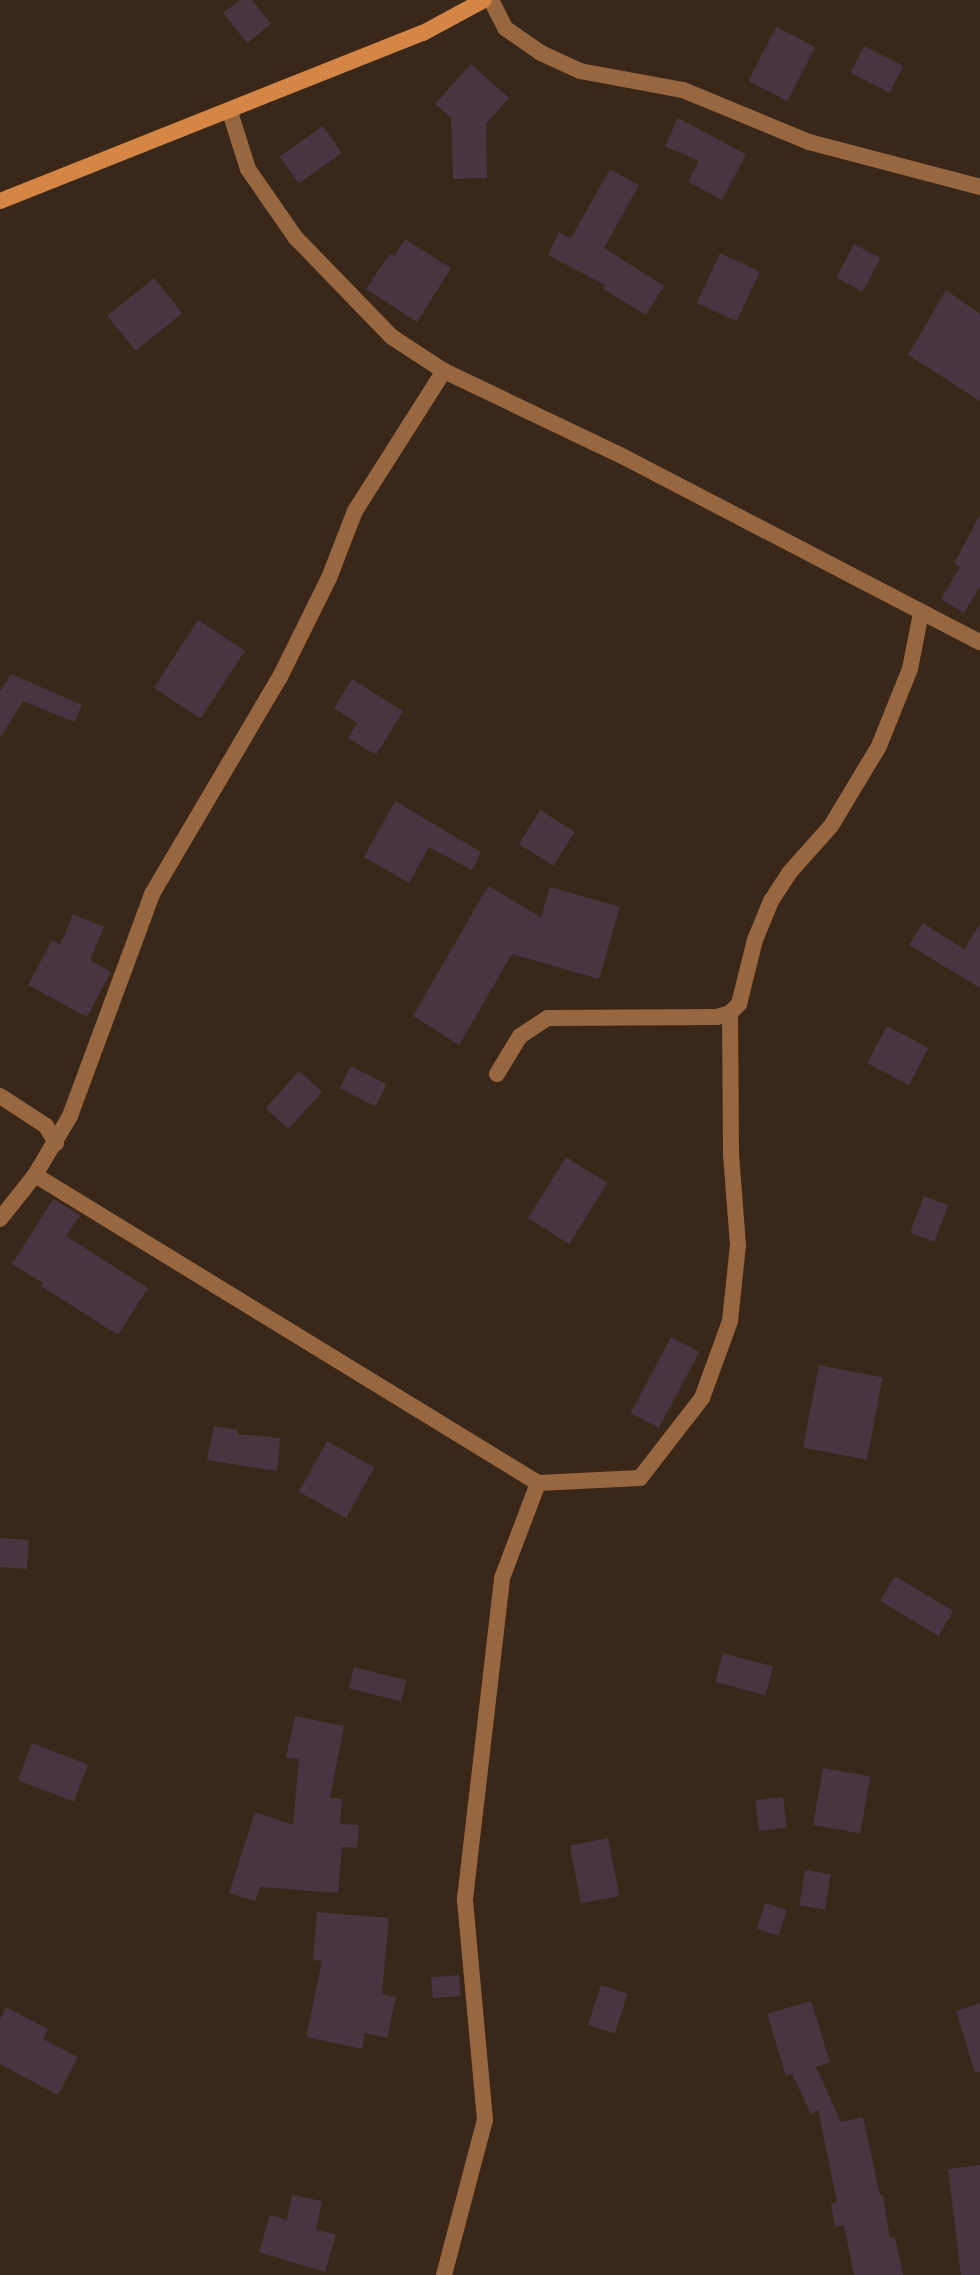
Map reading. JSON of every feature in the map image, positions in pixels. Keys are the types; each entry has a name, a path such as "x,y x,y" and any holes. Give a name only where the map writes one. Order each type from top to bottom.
{"main road":[{"path":"0,201 423,33 484,0"}],"street":[{"path":"491,0 505,28 541,53 580,71 683,90 809,142 980,187"},
{"path":"230,112 248,169 295,237 392,337 444,371 624,457 980,642"},
{"path":"0,1219 56,1143 99,1043 152,894 280,677 329,578 355,511 444,371"},
{"path":"35,1175 538,1483 640,1478 702,1398 730,1321 738,1245 731,1153 730,1013 744,993 755,940 771,901 789,873 831,826 879,746 910,669 921,613"},
{"path":"497,1074 520,1036 548,1018 717,1017 730,1013"},
{"path":"0,1096 46,1126 56,1143"},
{"path":"444,2275 485,2120 465,1899 502,1578 538,1483"}],"building":[{"path":"240,0 252,0 271,24 247,43 223,13"},
{"path":"776,27 815,47 788,101 748,81"},
{"path":"864,46 903,66 890,93 850,73"},
{"path":"471,64 509,98 486,124 487,178 453,179 451,118 435,104"},
{"path":"678,118 746,154 722,200 688,182 699,161 665,146"},
{"path":"323,126 342,153 299,183 280,156"},
{"path":"610,169 639,185 604,248 664,286 646,315 603,289 605,285 548,255 559,232 571,238"},
{"path":"405,239 451,268 417,322 366,289 390,253 394,256"},
{"path":"854,244 880,258 863,292 836,278"},
{"path":"720,253 760,272 737,321 697,303"},
{"path":"154,278 182,313 136,351 107,316"},
{"path":"946,290 980,314 980,401 908,355"},
{"path":"980,514 980,586 964,613 941,599 960,567 954,564"},
{"path":"198,620 245,650 201,718 154,688"},
{"path":"11,674 82,705 74,722 23,701 0,738 0,691"},
{"path":"352,679 403,711 376,755 348,738 357,723 334,708"},
{"path":"395,801 481,852 472,870 429,847 409,883 364,857"},
{"path":"540,810 575,832 554,866 519,844"},
{"path":"488,886 541,917 550,887 620,907 599,979 512,954 459,1045 413,1016"},
{"path":"73,914 104,927 90,960 111,972 87,1017 28,985 52,940 60,945"},
{"path":"923,923 964,949 980,924 980,988 909,945"},
{"path":"887,1026 928,1048 909,1085 867,1063"},
{"path":"351,1066 387,1084 375,1106 340,1088"},
{"path":"299,1071 322,1092 289,1129 266,1108"},
{"path":"566,1157 608,1183 569,1244 528,1218"},
{"path":"924,1196 948,1205 934,1242 910,1232"},
{"path":"53,1199 80,1215 66,1236 148,1288 118,1335 12,1264"},
{"path":"671,1337 699,1352 659,1428 631,1413"},
{"path":"819,1365 883,1377 867,1460 803,1447"},
{"path":"214,1426 238,1430 237,1434 280,1438 277,1471 207,1460"},
{"path":"327,1441 374,1467 346,1518 299,1492"},
{"path":"0,1538 29,1540 27,1569 0,1567"},
{"path":"895,1576 953,1611 938,1636 880,1601"},
{"path":"723,1653 773,1666 765,1695 715,1682"},
{"path":"354,1667 406,1680 401,1701 349,1688"},
{"path":"295,1716 344,1726 330,1798 342,1799 340,1824 359,1825 357,1848 342,1847 338,1893 260,1887 255,1901 229,1893 255,1812 293,1825 299,1759 286,1757"},
{"path":"32,1743 88,1765 74,1802 18,1780"},
{"path":"823,1768 870,1776 860,1833 813,1825"},
{"path":"783,1797 787,1828 759,1831 755,1800"},
{"path":"608,1838 619,1896 581,1903 570,1845"},
{"path":"805,1870 831,1874 825,1910 799,1906"},
{"path":"765,1903 787,1910 779,1936 757,1929"},
{"path":"317,1912 389,1918 382,1994 396,1997 387,2038 365,2033 362,2049 306,2037 322,1961 313,1960"},
{"path":"459,1975 461,1996 433,1998 431,1977"},
{"path":"601,1985 628,1994 615,2034 588,2025"},
{"path":"811,2001 830,2062 816,2067 841,2122 863,2117 880,2195 883,2195 890,2238 895,2237 903,2275 854,2275 844,2225 835,2227 831,2203 837,2202 818,2110 811,2114 792,2074 786,2076 767,2014"},
{"path":"980,2003 980,2072 975,2073 956,2011"},
{"path":"6,2007 48,2029 43,2039 78,2057 58,2095 0,2064 0,2019"},
{"path":"980,2165 980,2275 961,2275 948,2169"},
{"path":"292,2195 322,2201 316,2229 336,2235 325,2272 259,2252 270,2215 287,2220"}]}
